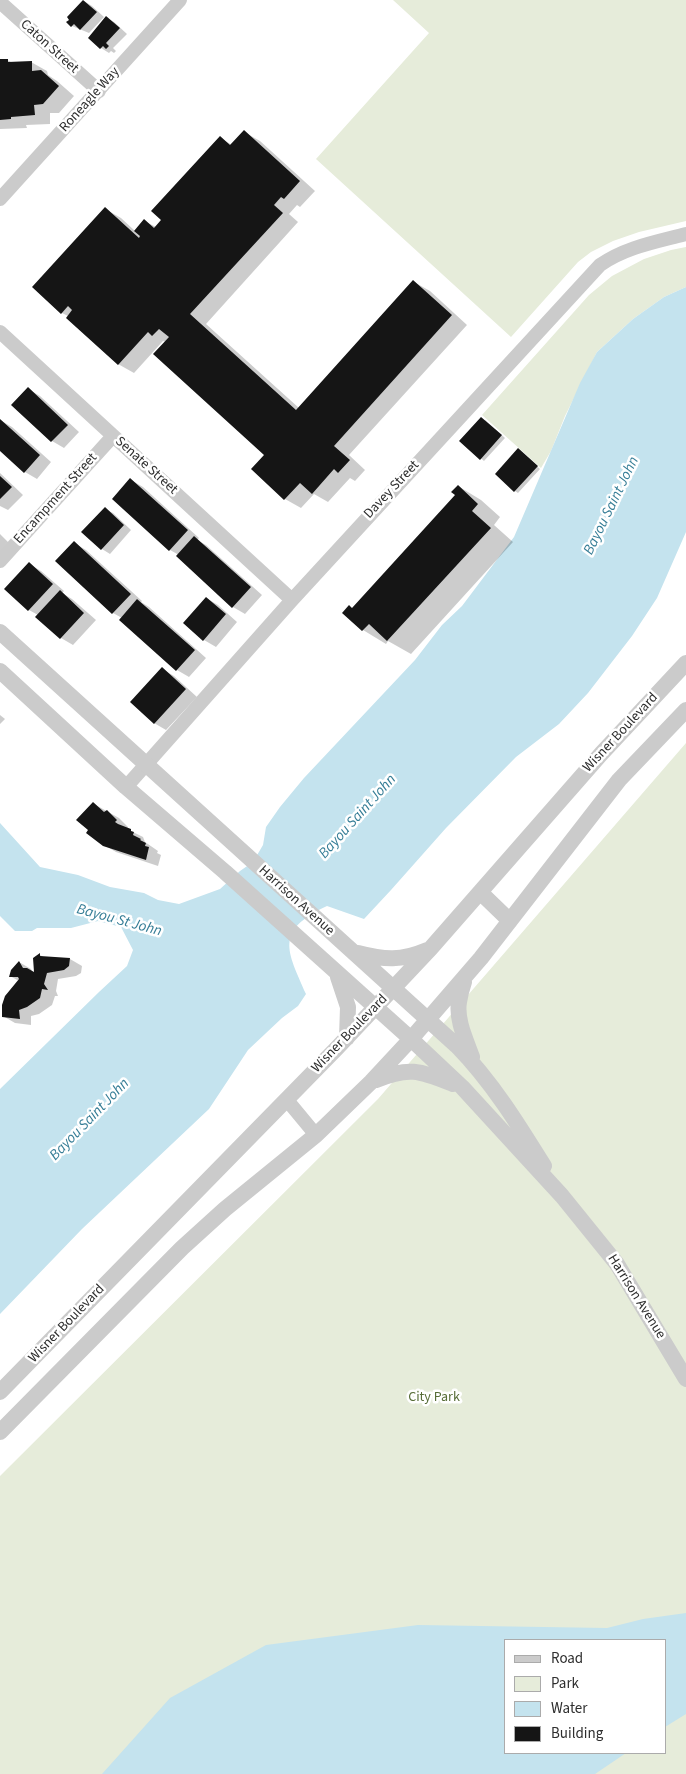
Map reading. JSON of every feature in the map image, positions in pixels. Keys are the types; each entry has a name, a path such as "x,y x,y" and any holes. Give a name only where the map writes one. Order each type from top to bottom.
{"street":[{"name":"Roneagle Way","path":"0,199 180,0"},
{"name":"Caton Street","path":"0,2 99,91"},
{"name":"Davey Street","path":"126,787 292,600 600,265 628,249 686,234"},
{"name":"Senate Street","path":"0,332 292,600"},
{"name":"Encampment Street","path":"0,561 113,436"},
{"name":"Harrison Avenue","path":"0,632 429,1019 475,1064 524,1133 562,1196"},
{"name":"Wisner Boulevard","path":"0,1392 347,1038 431,948 601,754 686,663"},
{"name":"Harrison Avenue","path":"0,671 126,787 225,872 462,1087 562,1196 617,1264 686,1379"},
{"name":"Wisner Boulevard","path":"0,1432 182,1248 225,1209 316,1135 371,1082 465,978 619,780 686,710"},
{"path":"480,892 510,921"},
{"path":"355,952 379,959 394,959 413,956 431,948"},
{"path":"336,972 348,1007 347,1038"},
{"path":"465,978 459,1003 461,1023 475,1064"},
{"path":"371,1082 392,1073 418,1071 462,1087"},
{"path":"287,1100 316,1135"}],"green space":[{"path":"393,0 686,0 686,221 639,232 613,241 591,252 578,262 511,337 316,159 429,33"},
{"path":"686,247 686,287 664,297 633,319 597,352 565,416 551,451 541,468 482,415 589,295 612,276 644,259"},
{"name":"City Park","path":"686,743 686,1774 0,1774 0,1476 378,1099"}],"water":[{"path":"686,287 686,532 657,598 632,636 588,693 559,724 516,757 446,828 364,919 327,906 310,915 299,924 292,933 290,943 290,953 306,994 298,1006 282,1018 248,1050 209,1109 82,1229 0,1314 0,1089 127,966 133,950 121,927 98,921 71,928 37,928 32,931 15,931 0,916 0,823 40,867 78,875 110,887 144,893 158,900 179,904 220,889 253,862 263,845 266,827 280,807 304,778 415,660 442,625 462,606 514,537 580,383 597,352 633,319 664,297"},
{"path":"686,1613 686,1714 666,1726 666,1639 503,1639 503,1754 625,1754 595,1774 102,1774 170,1698 266,1645 418,1625 607,1628 643,1619"}],"building":[{"path":"83,0 97,12 80,30 74,24 71,27 66,22 69,20 67,17"},
{"path":"106,16 120,28 106,43 109,46 106,49 103,46 100,49 88,38"},
{"path":"0,59 8,59 8,62 32,61 32,71 41,70 59,86 43,104 34,105 35,115 0,120"},
{"path":"244,130 300,181 284,199 281,197 274,205 283,213 190,314 296,410 413,280 452,315 334,446 350,460 338,473 334,469 312,494 300,483 284,500 251,469 264,455 153,354 169,337 159,329 152,336 148,332 118,365 66,318 72,310 68,306 61,314 32,287 105,207 139,238 140,236 134,231 144,219 154,228 161,220 151,211 220,136 230,145"},
{"path":"28,387 68,425 51,442 11,405"},
{"path":"481,417 502,435 480,460 459,441"},
{"path":"0,419 40,455 24,473 0,451"},
{"path":"518,448 538,466 514,492 495,474"},
{"path":"0,476 12,487 0,499"},
{"path":"130,478 188,530 169,551 112,499"},
{"path":"458,485 478,504 472,511 491,528 387,641 369,624 362,631 342,613 349,605 352,608 455,495 451,492"},
{"path":"105,507 124,525 101,550 81,532"},
{"path":"194,536 251,587 232,608 176,556"},
{"path":"74,541 131,594 112,614 55,561"},
{"path":"29,562 53,584 28,611 4,589"},
{"path":"60,590 84,613 60,639 35,617"},
{"path":"206,597 226,614 203,641 183,623"},
{"path":"137,599 195,650 176,671 119,620"},
{"path":"162,667 186,689 154,724 130,702"},
{"path":"93,802 104,812 107,810 117,820 115,822 131,829 134,832 133,835 146,843 145,846 149,847 146,860 103,846 86,833 88,830 76,820"},
{"path":"40,953 40,956 70,958 69,966 64,970 47,973 44,984 48,990 42,989 40,998 19,1010 20,1019 2,1017 2,1005 5,996 19,979 18,977 9,977 11,970 19,961 23,968 34,972 33,958"}],"water label":[{"name":"Bayou Saint John","path":"612,506"},
{"name":"Bayou Saint John","path":"358,817"},
{"name":"Bayou St John","path":"119,921"},
{"name":"Bayou Saint John","path":"90,1120"}]}
